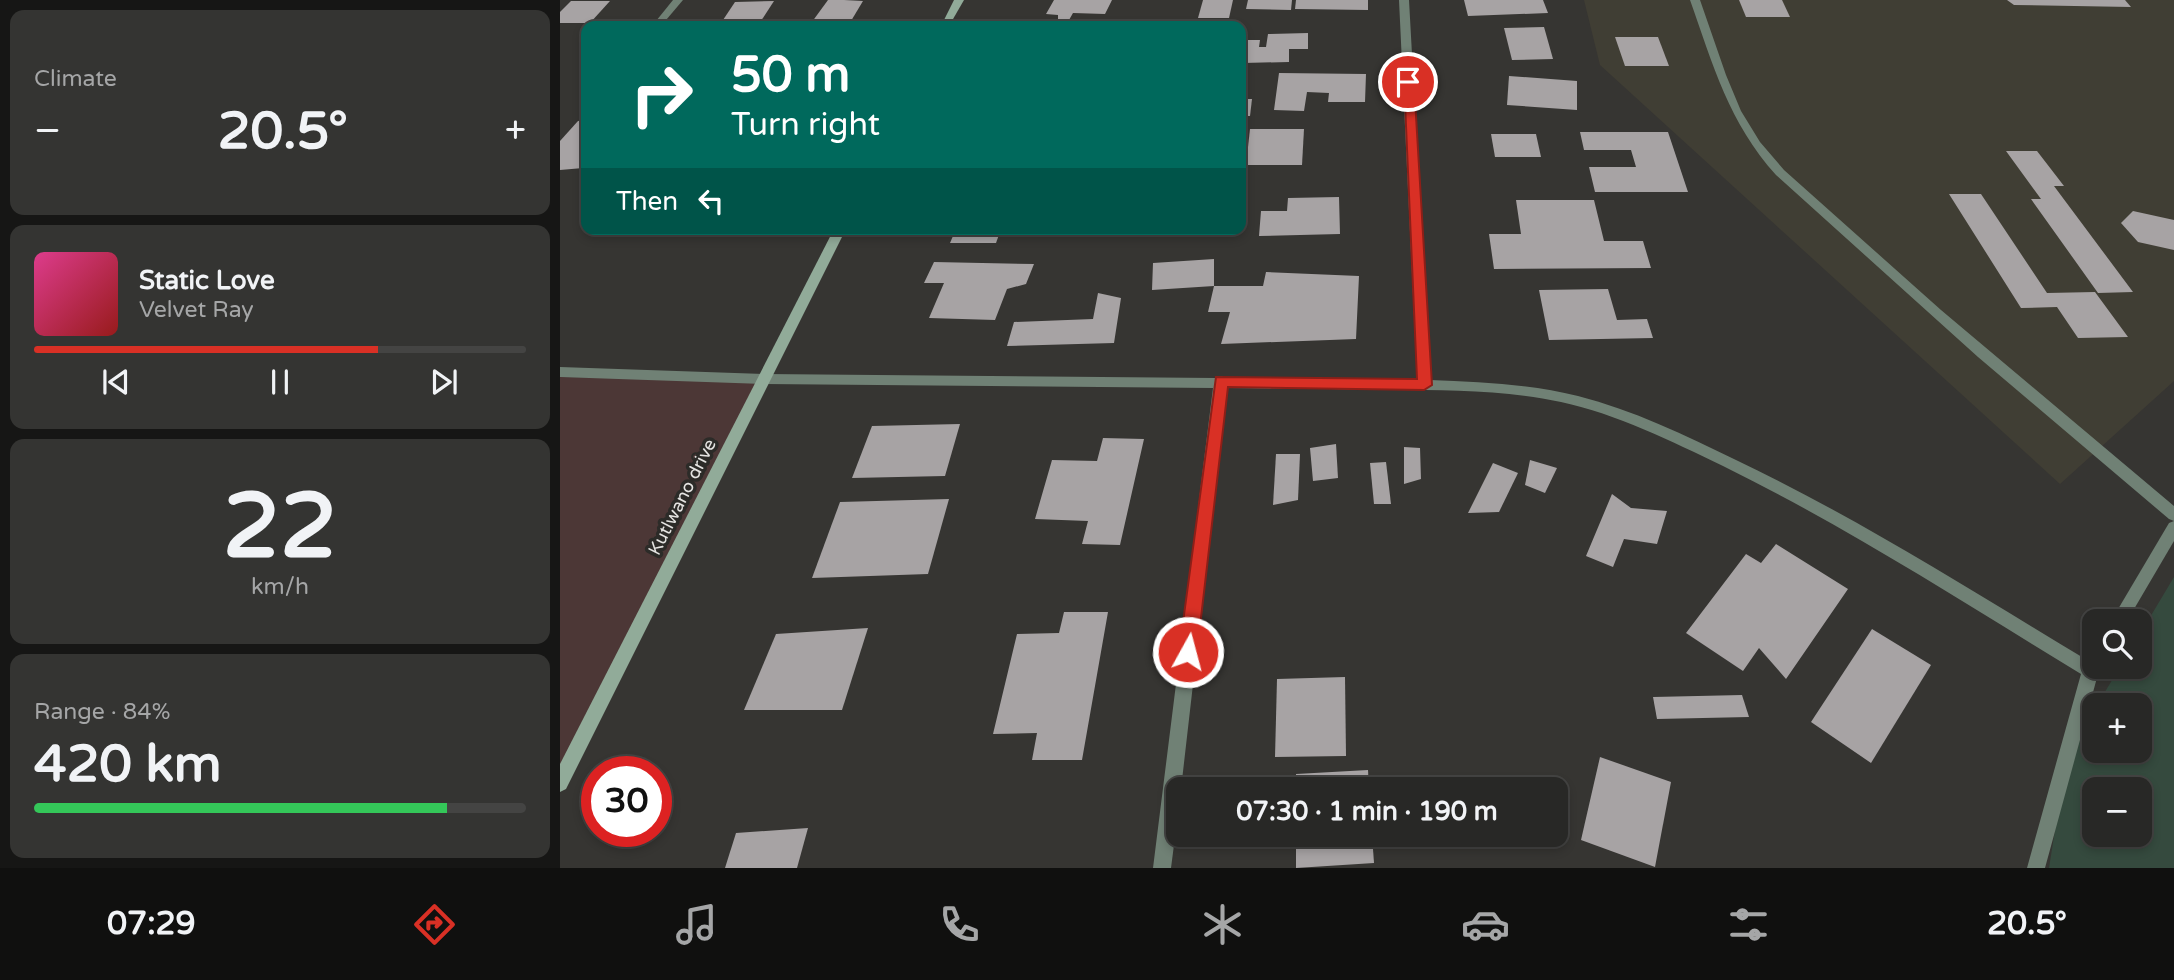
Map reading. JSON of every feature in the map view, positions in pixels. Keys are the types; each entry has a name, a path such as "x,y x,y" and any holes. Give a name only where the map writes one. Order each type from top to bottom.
{"street":[{"path":"660,21 678,0"},
{"path":"948,21 959,0"},
{"path":"1404,0 1424,385"},
{"path":"1695,0 1731,99 1755,143 1773,165 1796,189 1948,325 2174,515"},
{"name":"Kutlwano drive","path":"560,783 837,235"},
{"path":"560,372 764,379 1222,381 1424,385 1494,387 1560,397 1610,411 1659,430 1757,475 2082,661"},
{"path":"1161,868 1222,381"},
{"path":"2126,609 2174,527"},
{"path":"2036,868 2089,679"}],"shaded area":[{"path":"1584,0 2174,0 2174,381 2060,484 1600,65"},
{"path":"560,377 764,379 560,784"}],"green space":[{"path":"2174,577 2174,868 2049,868 2067,755 2082,730 2082,763 2152,763 2152,693 2104,693 2113,679 2152,679 2152,614"}],"building":[{"path":"828,0 863,1 851,21 813,21"},
{"path":"1054,0 1112,0 1105,14 1073,13 1069,20 1058,21 1058,15 1046,14"},
{"path":"1203,0 1233,0 1229,18 1198,18"},
{"path":"1248,0 1292,0 1291,10 1246,9"},
{"path":"1296,0 1368,0 1368,10 1295,9"},
{"path":"1464,0 1543,0 1548,13 1468,16"},
{"path":"1739,0 1782,0 1790,17 1746,17"},
{"path":"2007,0 2125,0 2131,7 2014,5"},
{"path":"571,1 610,1 592,21 560,23 560,12"},
{"path":"774,1 761,21 722,21 735,2"},
{"path":"1544,27 1553,59 1512,60 1504,28"},
{"path":"1308,33 1308,49 1289,49 1289,62 1246,63 1246,40 1260,40 1259,47 1266,47 1268,34"},
{"path":"1615,37 1658,37 1669,66 1625,66"},
{"path":"1279,73 1366,74 1365,102 1328,102 1329,93 1307,92 1304,111 1274,110"},
{"path":"1509,76 1577,81 1577,110 1507,105"},
{"path":"1246,99 1252,99 1250,116 1246,116"},
{"path":"581,121 581,168 560,170 560,141"},
{"path":"1250,129 1304,129 1302,165 1246,165"},
{"path":"1580,132 1668,132 1688,192 1595,192 1589,167 1636,167 1631,150 1584,150"},
{"path":"1491,134 1536,134 1541,157 1495,157"},
{"path":"2006,151 2037,151 2064,186 2054,186 2133,292 2098,293 2031,199 2041,199"},
{"path":"1949,194 1981,194 2047,293 2095,292 2128,337 2078,338 2057,307 2021,308"},
{"path":"1339,197 1340,234 1259,236 1261,211 1287,211 1288,198"},
{"path":"1516,200 1594,200 1604,241 1643,241 1651,268 1494,269 1489,234 1521,234"},
{"path":"2133,211 2174,220 2174,250 2138,242 2121,223"},
{"path":"953,235 999,235 996,243 950,243"},
{"path":"1214,259 1214,286 1152,290 1153,263"},
{"path":"934,262 1034,264 1026,284 1007,289 995,320 929,318 944,283 924,283"},
{"path":"1266,272 1359,276 1356,339 1221,344 1230,312 1208,312 1214,286 1263,286"},
{"path":"1608,289 1617,320 1647,319 1653,338 1549,340 1539,290"},
{"path":"1098,293 1121,298 1114,343 1007,346 1014,322 1093,319"},
{"path":"960,424 945,476 852,478 872,426"},
{"path":"1103,438 1144,439 1120,545 1082,544 1088,521 1035,519 1052,460 1097,461"},
{"path":"1336,444 1338,478 1313,481 1310,448"},
{"path":"1404,447 1420,448 1421,479 1404,484"},
{"path":"1276,454 1300,454 1298,500 1273,505"},
{"path":"1530,460 1557,468 1545,493 1525,485"},
{"path":"1386,462 1391,504 1374,504 1370,463"},
{"path":"1493,463 1518,473 1499,512 1468,513"},
{"path":"1612,494 1631,508 1667,511 1657,544 1624,539 1613,567 1586,556"},
{"path":"949,499 928,574 812,578 840,502"},
{"path":"1776,544 1848,589 1786,679 1759,648 1743,671 1686,633 1746,554 1761,563"},
{"path":"1064,612 1108,612 1082,760 1032,760 1037,733 993,734 1017,634 1059,633"},
{"path":"868,628 842,710 744,710 776,634"},
{"path":"1872,629 1931,665 1871,763 1811,722"},
{"path":"1345,677 1346,756 1275,757 1277,679"},
{"path":"1742,695 1749,717 1657,719 1653,697"},
{"path":"1600,757 1671,782 1655,867 1581,840"},
{"path":"1368,770 1368,777 1296,777 1296,774"},
{"path":"808,828 797,868 725,868 736,833"},
{"path":"1296,847 1373,847 1374,863 1296,868"}],"route":[{"path":"1188,652 1222,381 1424,385 1408,82"}]}
